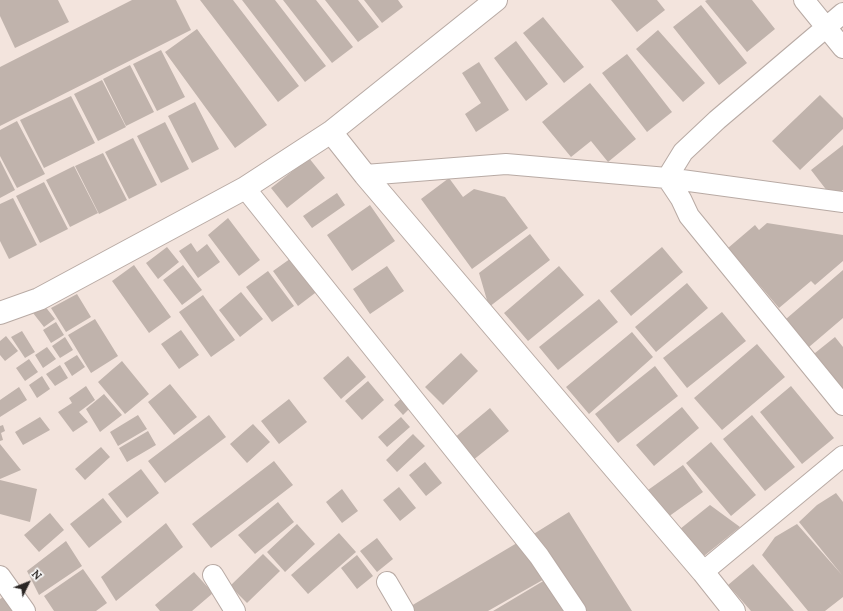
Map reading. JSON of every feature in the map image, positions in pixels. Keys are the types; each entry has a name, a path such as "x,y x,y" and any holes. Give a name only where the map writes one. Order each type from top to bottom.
{"street":[{"path":"0,313 39,299 245,188 331,132 496,0"},
{"path":"804,0 843,48"},
{"path":"667,178 683,152 717,120 843,13"},
{"path":"331,132 365,175 703,572 726,608"},
{"path":"365,175 506,164 667,178 843,202"},
{"path":"667,178 681,199 689,216 843,405"},
{"path":"245,188 539,556 576,611"},
{"path":"703,572 843,456"},
{"path":"213,575 235,611"},
{"path":"0,576 25,611"},
{"path":"386,582 404,611"}],"building":[{"path":"0,0 58,0 69,22 15,48 0,16"},
{"path":"132,0 176,0 191,30 0,126 0,67"},
{"path":"200,0 233,0 299,86 278,102"},
{"path":"242,0 275,0 326,66 305,82"},
{"path":"283,0 316,0 353,47 332,63"},
{"path":"325,0 358,0 379,27 358,42"},
{"path":"364,0 398,0 403,7 382,23"},
{"path":"611,0 657,0 665,10 637,32"},
{"path":"752,0 775,29 747,52 705,1"},
{"path":"701,5 747,63 719,85 673,27"},
{"path":"543,17 584,67 564,83 523,33"},
{"path":"197,29 267,125 235,148 165,52"},
{"path":"658,30 705,83 683,102 636,49"},
{"path":"516,41 548,84 526,101 494,58"},
{"path":"161,50 185,97 157,111 133,64"},
{"path":"627,54 672,112 647,132 602,73"},
{"path":"479,62 509,110 476,132 465,114 481,103 462,73"},
{"path":"130,65 154,112 126,126 103,79"},
{"path":"102,80 126,127 98,141 74,94"},
{"path":"590,83 636,139 608,162 591,141 571,157 542,122"},
{"path":"820,95 843,118 843,129 800,170 772,141"},
{"path":"71,96 95,143 44,168 20,120"},
{"path":"195,102 219,149 192,163 168,116"},
{"path":"17,121 45,174 17,188 0,156 0,130"},
{"path":"165,122 189,169 161,183 137,136"},
{"path":"133,138 157,185 129,199 105,152"},
{"path":"843,145 843,190 838,194 828,192 811,170"},
{"path":"103,153 127,200 99,214 75,166"},
{"path":"309,158 325,178 287,208 271,188"},
{"path":"0,160 15,190 0,198"},
{"path":"74,166 98,213 70,227 46,180"},
{"path":"449,178 463,197 474,189 505,197 528,228 472,269 421,199"},
{"path":"44,182 68,229 40,243 16,196"},
{"path":"337,193 345,205 312,228 303,216"},
{"path":"13,198 37,245 9,259 0,241 0,204"},
{"path":"370,205 395,241 352,271 327,235"},
{"path":"228,218 260,260 239,276 208,235"},
{"path":"767,223 843,235 843,261 815,285 811,281 779,308 728,248 755,225 759,230"},
{"path":"530,234 550,260 489,307 479,273"},
{"path":"191,243 197,252 207,244 220,262 198,278 179,251"},
{"path":"167,247 179,262 158,279 146,263"},
{"path":"662,247 683,272 631,316 610,291"},
{"path":"294,256 319,290 298,306 273,271"},
{"path":"134,265 171,317 149,333 112,281"},
{"path":"183,265 202,290 182,305 163,280"},
{"path":"387,266 404,291 370,314 353,289"},
{"path":"559,266 584,295 528,341 504,313"},
{"path":"843,270 843,318 809,347 786,319"},
{"path":"268,271 294,306 272,322 246,287"},
{"path":"687,283 708,308 656,352 635,327"},
{"path":"241,292 263,319 240,337 219,310"},
{"path":"77,294 91,317 66,332 51,308"},
{"path":"203,295 235,340 211,357 179,312"},
{"path":"599,299 618,322 558,370 539,347"},
{"path":"44,305 55,319 44,327 33,313"},
{"path":"722,312 746,341 687,388 663,358"},
{"path":"95,319 118,356 91,373 68,335"},
{"path":"56,322 64,335 51,343 43,330"},
{"path":"181,330 199,355 179,369 161,344"},
{"path":"22,331 35,352 25,358 11,337"},
{"path":"632,332 653,357 589,414 566,387"},
{"path":"6,336 18,351 5,361 0,355 0,341"},
{"path":"65,337 73,350 60,358 52,346"},
{"path":"835,337 843,347 843,396 810,357"},
{"path":"757,344 785,377 722,430 694,398"},
{"path":"47,347 56,359 43,368 35,355"},
{"path":"461,353 478,371 443,405 425,387"},
{"path":"77,355 85,367 72,376 64,363"},
{"path":"348,356 366,377 341,399 323,378"},
{"path":"29,359 38,372 25,381 16,368"},
{"path":"122,361 149,394 125,414 98,382"},
{"path":"60,365 68,378 55,386 46,374"},
{"path":"655,366 678,396 618,443 595,414"},
{"path":"42,376 50,389 37,398 29,385"},
{"path":"368,381 384,400 362,420 345,401"},
{"path":"170,384 197,417 174,435 148,402"},
{"path":"86,386 95,400 79,412 88,422 73,432 58,412 72,403 69,398"},
{"path":"791,386 834,438 802,464 760,412"},
{"path":"19,387 27,400 0,417 0,400"},
{"path":"104,394 122,415 100,432 86,409"},
{"path":"404,396 413,405 403,415 394,405"},
{"path":"289,399 307,422 279,444 261,421"},
{"path":"682,407 699,428 654,466 636,445"},
{"path":"490,408 509,431 472,461 453,439"},
{"path":"138,415 147,429 118,446 110,432"},
{"path":"209,415 226,437 165,483 148,461"},
{"path":"752,415 795,467 765,491 723,439"},
{"path":"40,417 50,430 23,445 15,432"},
{"path":"401,417 410,427 387,447 378,437"},
{"path":"253,424 270,442 247,463 230,444"},
{"path":"3,425 5,431 1,433 3,440 0,441 0,426"},
{"path":"148,431 156,445 127,462 119,448"},
{"path":"413,434 425,446 397,472 386,460"},
{"path":"711,442 756,495 731,516 686,463"},
{"path":"0,444 21,470 0,479"},
{"path":"101,447 110,457 85,480 75,469"},
{"path":"274,461 293,485 211,548 192,524"},
{"path":"425,462 442,483 426,496 409,475"},
{"path":"683,465 703,492 668,517 648,490"},
{"path":"141,469 159,493 127,518 108,494"},
{"path":"0,480 37,489 30,522 0,514"},
{"path":"399,487 416,508 400,521 383,500"},
{"path":"342,489 358,511 342,523 326,502"},
{"path":"836,493 843,502 843,597 825,611 808,611 762,555 775,537 797,524 842,575 799,522 817,505"},
{"path":"103,498 122,522 89,548 70,524"},
{"path":"278,502 294,522 255,554 238,535"},
{"path":"710,505 740,527 704,556 686,543 680,529"},
{"path":"569,512 632,611 581,611 532,535"},
{"path":"50,513 64,530 39,552 24,535"},
{"path":"166,523 183,547 116,601 101,577"},
{"path":"297,524 315,544 285,572 267,552"},
{"path":"339,533 356,552 308,594 291,575"},
{"path":"377,538 393,559 377,572 360,551"},
{"path":"522,540 548,577 488,611 413,611 411,606"},
{"path":"66,541 82,566 39,595 27,571"},
{"path":"263,554 280,571 247,603 230,586"},
{"path":"357,555 373,576 357,589 341,568"},
{"path":"753,564 794,611 751,611 728,585"},
{"path":"83,569 107,603 96,611 54,611 44,596"},
{"path":"194,572 213,593 192,611 160,611 155,605"},
{"path":"545,580 569,611 493,611"},
{"path":"5,596 14,611 0,611 0,599"}]}
